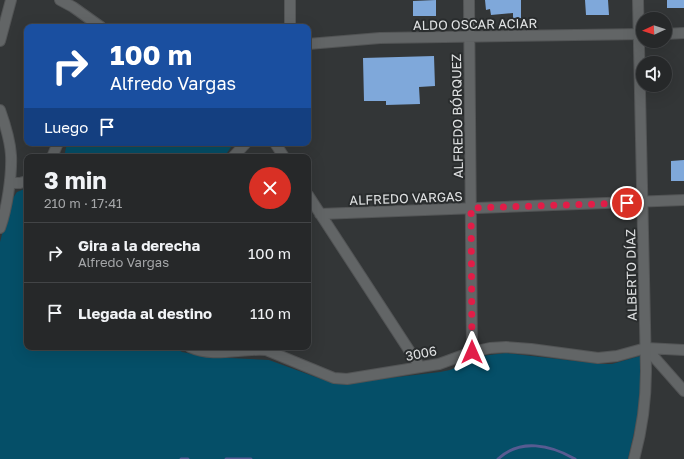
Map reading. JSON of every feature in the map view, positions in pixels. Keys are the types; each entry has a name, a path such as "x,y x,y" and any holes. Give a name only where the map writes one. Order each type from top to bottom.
{"street":[{"path":"0,41 11,0"},
{"path":"60,0 73,7 97,24"},
{"path":"290,0 290,24"},
{"name":"ALFREDO BÓRQUEZ","path":"469,0 472,352"},
{"name":"ALBERTO DÍAZ","path":"638,0 639,12"},
{"path":"672,34 684,33"},
{"name":"ALDO OSCAR ACIAR","path":"311,44 380,38 636,34"},
{"name":"ALBERTO DÍAZ","path":"634,459 646,395 641,48"},
{"path":"0,110 7,133 11,155 10,183 0,228"},
{"path":"236,154 243,146"},
{"path":"10,183 24,182"},
{"path":"311,200 420,367"},
{"name":"ALFREDO VARGAS","path":"320,214 684,200"},
{"name":"3006","path":"266,350 334,378 347,379 439,364 472,352 490,348 506,347 598,358 617,356 646,348 684,350"},
{"path":"646,348 684,391"},
{"name":"3006","path":"195,350 222,353 246,350"}],"shaded area":[{"path":"66,146 232,146 226,154 65,154"},
{"path":"24,189 24,350 178,350 207,357 269,360 321,379 347,383 440,372 450,370 481,356 506,353 601,364 612,364 640,356 640,406 628,459 0,459 0,242 11,201 17,192"}],"building":[{"path":"436,0 436,16 413,16 413,1"},
{"path":"485,0 521,0 521,18 513,18 513,13 491,15 490,9 486,10"},
{"path":"585,0 608,0 609,15 586,15"},
{"path":"667,0 684,0 684,8 667,8"},
{"path":"434,56 435,86 419,87 420,104 386,105 386,101 364,101 363,58"},
{"path":"684,160 684,181 671,181 671,161"}],"waterway":[{"path":"498,459 507,452 526,446 546,447 575,459"},
{"path":"181,459 188,459"},
{"path":"226,459 251,459"}],"route":[{"path":"472,352 471,208 627,203"}]}
